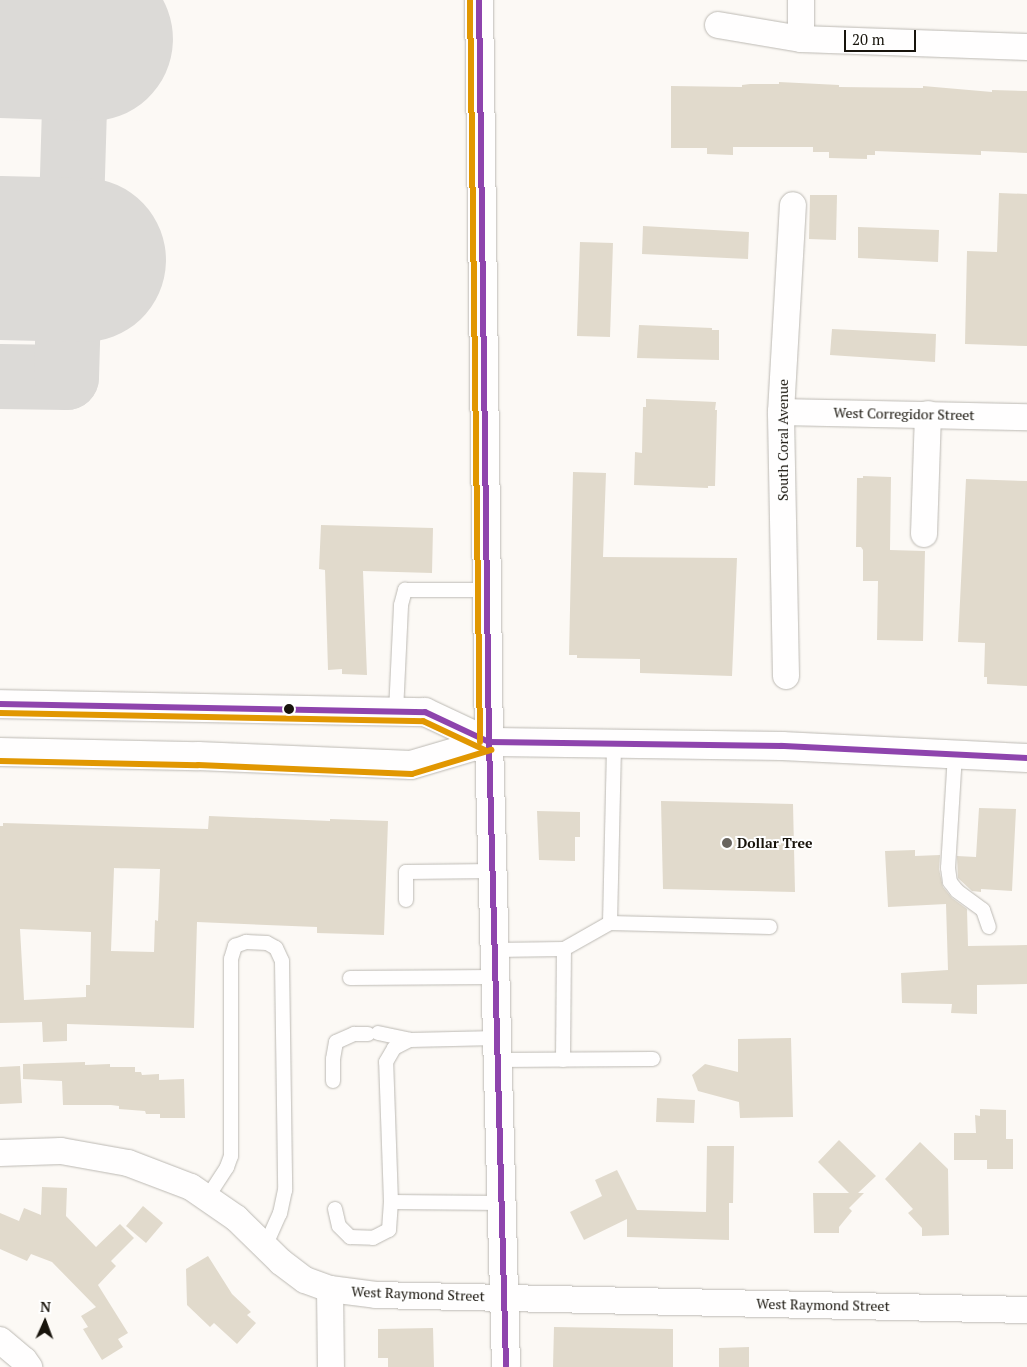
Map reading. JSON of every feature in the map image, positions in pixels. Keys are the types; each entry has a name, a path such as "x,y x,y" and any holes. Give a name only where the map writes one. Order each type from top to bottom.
{"main road":[{"path":"479,0 489,742 506,1367"},
{"path":"0,704 425,712 489,742"},
{"path":"0,752 198,756 411,765 489,742 782,746 1027,758"}],"street":[{"path":"801,0 801,39"},
{"path":"718,24 801,39 1027,47"},
{"name":"South Coral Avenue","path":"786,676 781,412 793,205"},
{"name":"West Corregidor Street","path":"781,412 1027,417"},
{"path":"924,534 928,414"},
{"name":"West Raymond Street","path":"0,1153 61,1151 128,1163 192,1188 236,1218 305,1280 330,1289 376,1295 1027,1310"},
{"path":"330,1289 331,1367"},
{"path":"0,1340 24,1360 29,1367"}],"lane":[{"path":"396,712 401,604 405,590 487,590"},
{"path":"610,924 614,743"},
{"path":"955,754 948,868 950,882 957,891 983,910 989,927"},
{"path":"406,900 406,872 493,871"},
{"path":"350,978 495,964 564,949 610,924 770,927"},
{"path":"207,1198 227,1167 231,1156 231,958 235,946 246,942 267,943 276,948 282,961 285,1190 280,1213 265,1246"},
{"path":"563,1060 564,949"},
{"path":"333,1081 333,1059 336,1042 354,1034 373,1034 410,1040 498,1049 563,1060 653,1059"},
{"path":"335,1209 339,1226 350,1237 373,1238 390,1230 391,1202 386,1062 394,1048 410,1040"},
{"path":"391,1202 502,1203"}],"building":[{"path":"779,82 839,85 839,87 923,88 923,86 992,92 992,90 1027,91 1027,153 981,151 981,155 875,151 875,155 867,155 867,159 829,158 829,152 813,152 813,147 733,147 733,155 707,154 707,148 671,148 671,86 742,87 742,85 750,84 779,84"},
{"path":"999,193 1027,194 1027,346 965,344 967,251 997,252"},
{"path":"810,195 837,195 836,240 809,239"},
{"path":"643,226 749,232 748,259 642,254"},
{"path":"858,227 939,230 938,262 858,258"},
{"path":"580,242 613,243 610,337 577,336"},
{"path":"639,325 712,328 712,330 719,330 719,360 637,358"},
{"path":"832,329 936,334 935,362 830,355"},
{"path":"646,399 716,402 715,486 708,486 708,488 634,485 635,452 642,453 643,407 646,407"},
{"path":"573,472 606,473 603,557 737,558 732,676 640,673 640,659 577,658 577,655 569,655"},
{"path":"863,476 891,477 890,550 925,551 923,641 877,640 878,581 863,581 863,550 861,547 856,547 857,478 863,478"},
{"path":"966,479 1027,481 1027,686 987,684 987,677 984,677 985,643 958,642"},
{"path":"321,525 433,528 432,573 363,571 367,675 342,674 342,669 328,670 325,570 319,569"},
{"path":"661,801 793,804 795,892 663,889"},
{"path":"979,808 1016,809 1012,891 981,889 981,892 972,891 958,878 957,856 976,857"},
{"path":"537,811 580,812 580,837 575,837 575,861 539,860"},
{"path":"209,816 330,821 330,819 388,821 384,935 317,933 317,927 197,922 194,1028 67,1024 67,1041 43,1042 42,1022 0,1023 0,826 3,826 3,823 208,829","holes":["114,868 160,869 158,921 155,920 154,952 111,951","20,929 91,932 90,985 86,985 86,997 24,1000"]},
{"path":"915,850 915,856 940,855 939,869 943,887 952,898 967,909 968,946 1027,945 1027,984 977,985 977,1014 951,1013 952,1004 902,1003 901,973 948,970 946,904 888,907 885,851"},
{"path":"791,1038 793,1117 740,1118 739,1102 698,1091 692,1075 705,1064 738,1072 738,1039"},
{"path":"85,1062 85,1065 110,1064 110,1067 135,1067 135,1072 141,1072 142,1075 159,1074 159,1080 184,1079 185,1118 160,1118 160,1114 146,1114 145,1111 119,1109 119,1106 111,1105 63,1105 62,1081 23,1079 23,1064"},
{"path":"20,1066 22,1103 0,1104 0,1067"},
{"path":"657,1098 695,1100 694,1123 656,1122"},
{"path":"980,1109 1006,1110 1006,1139 1013,1139 1013,1169 987,1169 987,1160 954,1160 954,1133 976,1133 975,1115 980,1116"},
{"path":"839,1140 876,1176 858,1193 864,1193 849,1208 852,1211 839,1227 839,1233 814,1233 813,1193 849,1193 818,1162"},
{"path":"920,1142 948,1169 949,1235 922,1236 922,1228 908,1213 913,1209 885,1179"},
{"path":"707,1146 734,1146 733,1203 729,1203 729,1240 627,1237 627,1219 584,1240 570,1212 602,1196 595,1180 617,1170 637,1210 706,1212"},
{"path":"42,1187 67,1188 66,1216 96,1247 120,1224 134,1238 111,1261 116,1266 98,1285 128,1333 118,1339 123,1347 102,1360 83,1329 88,1327 81,1316 96,1307 52,1262 31,1254 27,1261 0,1249 0,1213 19,1221 24,1208 41,1215"},
{"path":"143,1206 163,1223 146,1243 126,1226"},
{"path":"208,1256 232,1294 251,1312 247,1315 256,1323 237,1344 214,1323 210,1327 187,1305 186,1269"},
{"path":"554,1327 673,1329 673,1367 553,1367"},
{"path":"433,1328 434,1367 388,1367 388,1358 378,1358 378,1329"},
{"path":"749,1347 749,1367 719,1367 719,1348"}],"taxiway":[{"path":"0,376 66,377 77,0"}],"runway":[{"path":"0,36 91,39"},
{"path":"0,258 84,260"}],"transit line":[{"path":"470,0 480,742"},
{"path":"479,0 489,742 506,1367"},
{"path":"0,704 425,712 489,742 782,746 1027,758"},
{"path":"0,713 423,721 485,750"},
{"path":"0,761 198,765 412,774 491,750"}],"place":[{"name":"Dollar Tree","path":"727,843"}]}
